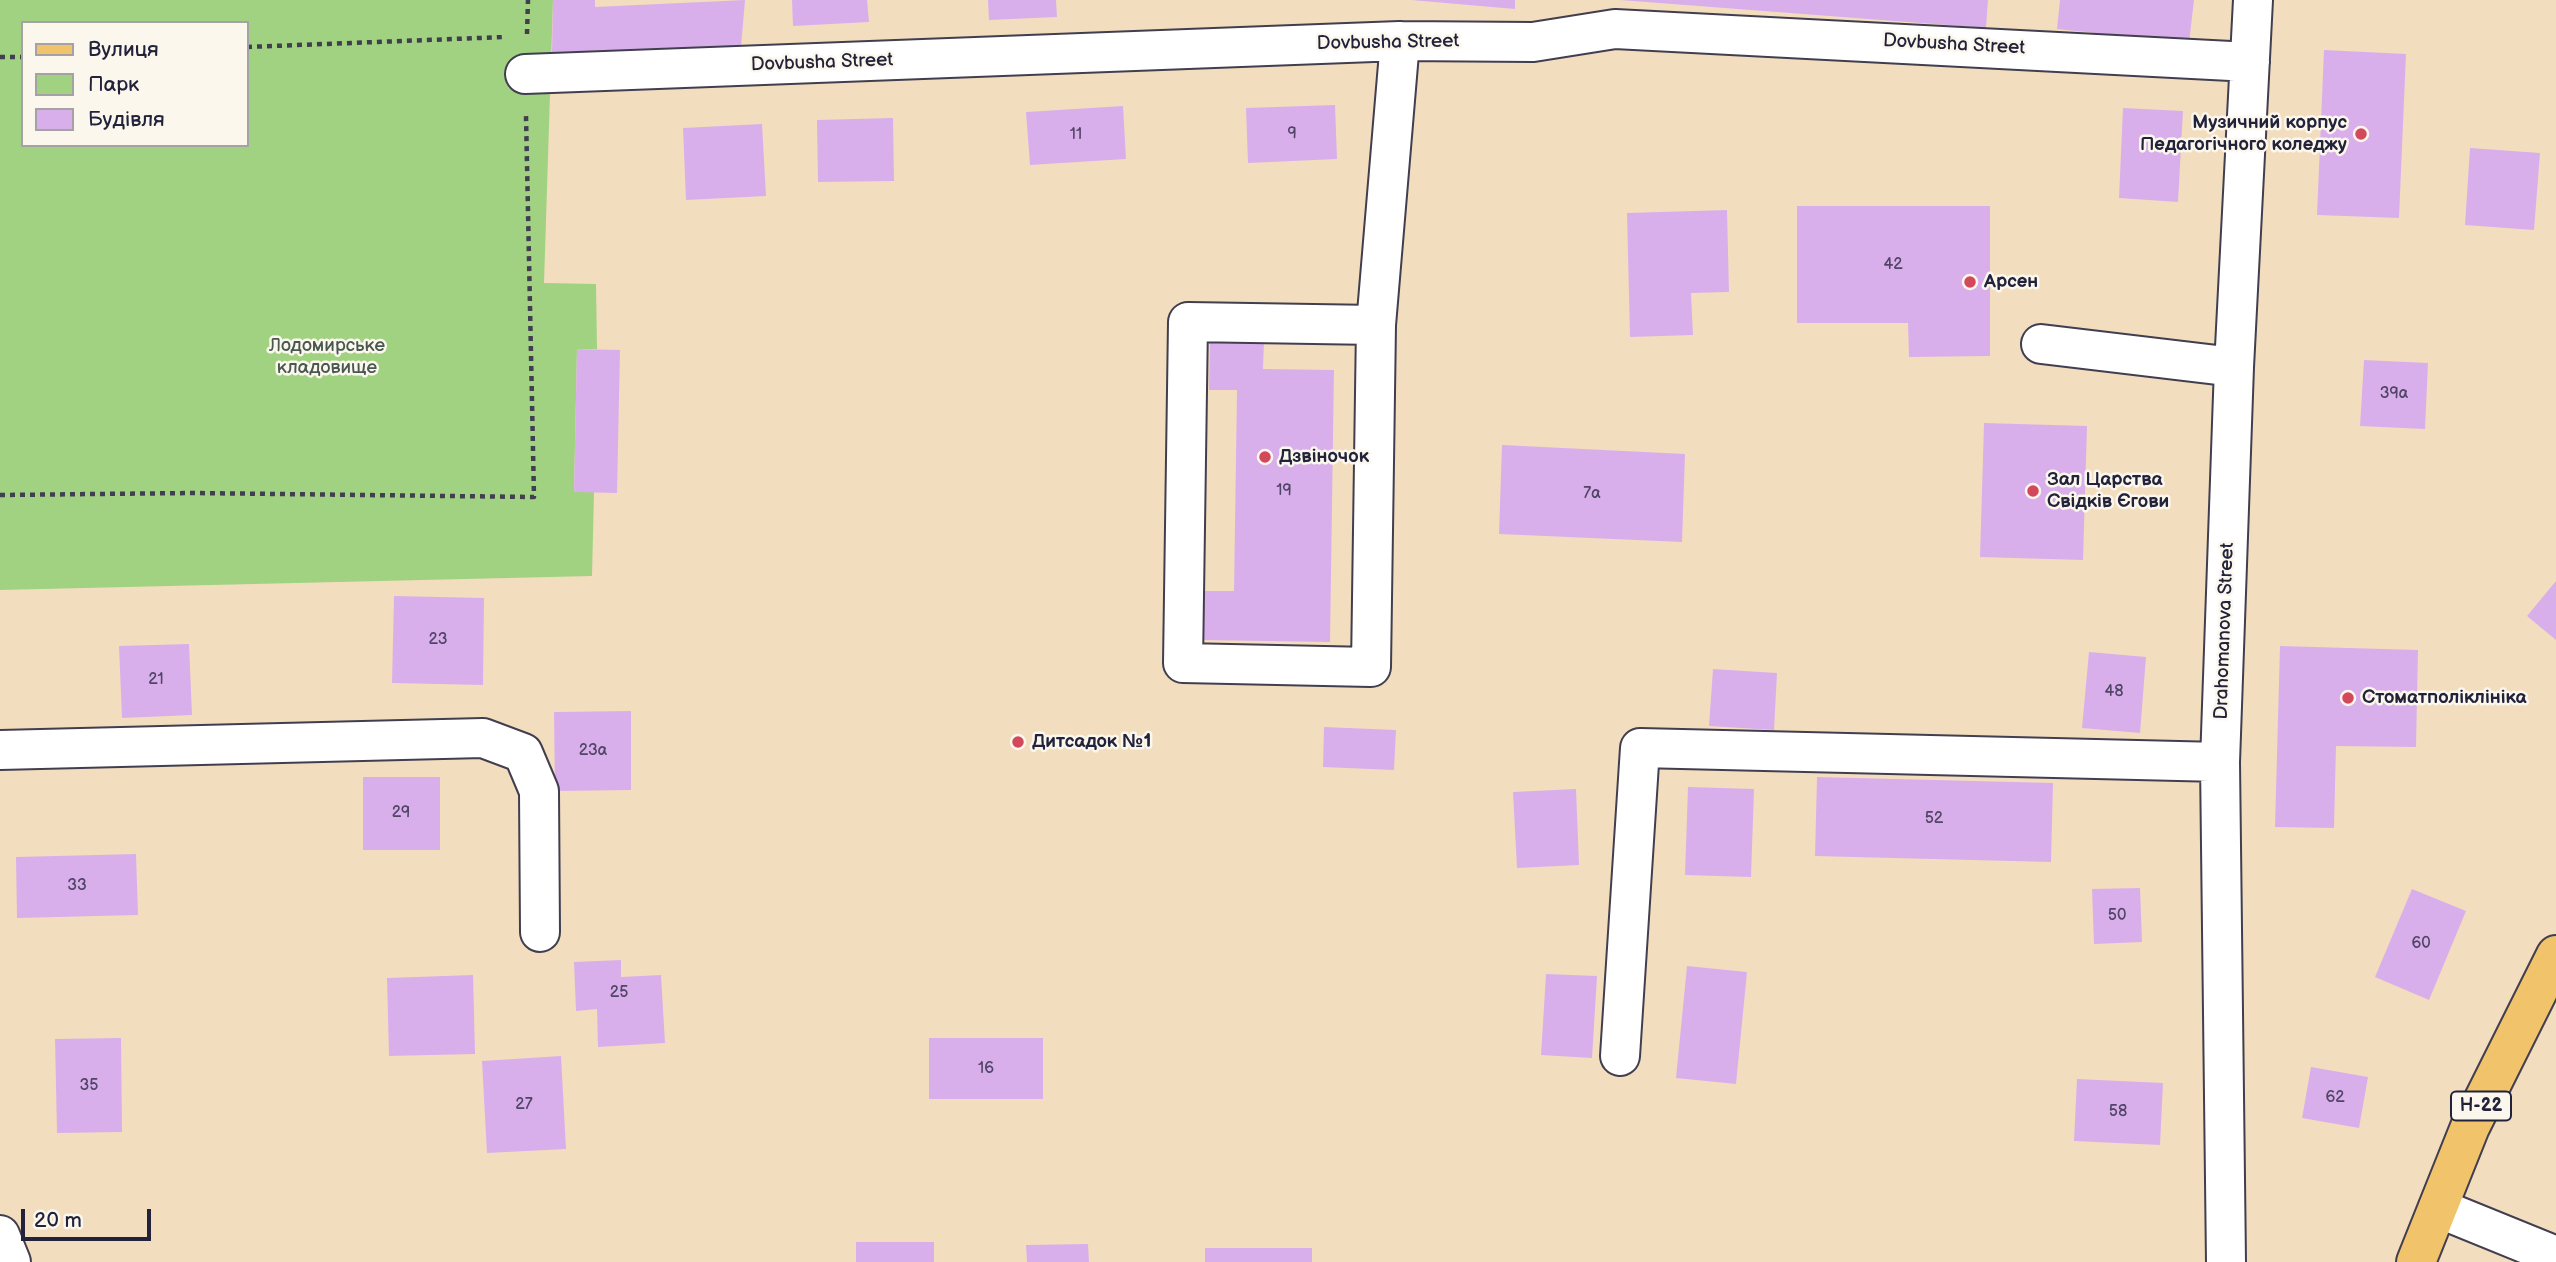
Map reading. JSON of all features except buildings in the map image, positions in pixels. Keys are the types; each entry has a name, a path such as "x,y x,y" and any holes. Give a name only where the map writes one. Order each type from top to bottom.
{"main road":[{"name":"Н-22","path":"2416,1262 2470,1127 2556,955"}],"street":[{"name":"Drahomanova Street","path":"2226,1262 2220,762 2234,367 2253,0"},
{"name":"Dovbusha Street","path":"525,74 1400,41 1533,43 1615,29 2250,62"},
{"path":"1376,325 1188,322 1183,663 1371,667 1376,325 1400,41"},
{"path":"2041,344 2234,367"},
{"path":"0,750 482,738 523,753 539,791 540,932"},
{"path":"1620,1056 1640,748 2220,762"},
{"path":"2438,1208 2556,1256"},
{"path":"0,1235 11,1262"}],"path":[{"path":"248,47 527,36 528,0"},
{"path":"0,57 21,57"},
{"path":"0,495 193,492 534,497 525,74"}],"green space":[{"name":"Лодомирське кладовище","path":"0,0 553,0 544,283 596,284 597,349 577,349 574,491 594,492 592,576 0,590"}],"place":[{"name":"Музичний корпус Педагогічного коледжу","path":"2361,134"},
{"name":"Арсен","path":"1970,282"},
{"name":"Дзвіночок","path":"1265,457"},
{"name":"Зал Царства Свідків Єгови","path":"2033,491"},
{"name":"Стоматполіклініка","path":"2348,698"},
{"name":"Дитсадок №1","path":"1018,742"}]}
